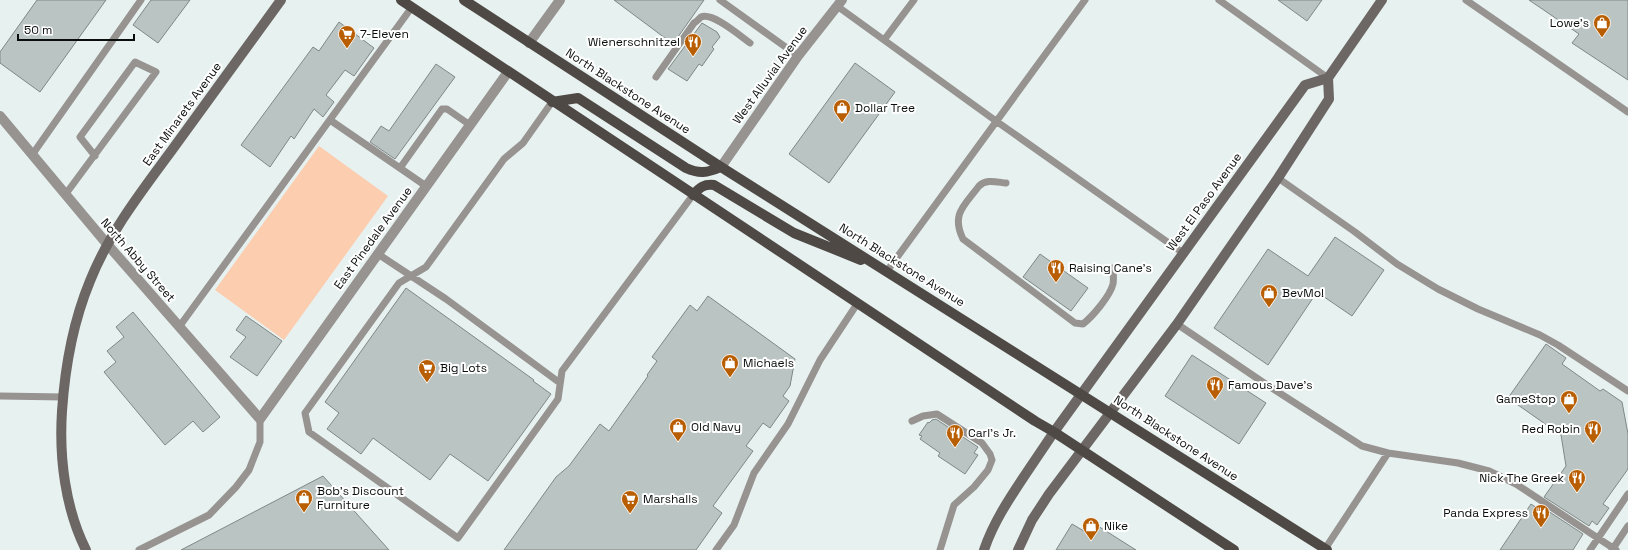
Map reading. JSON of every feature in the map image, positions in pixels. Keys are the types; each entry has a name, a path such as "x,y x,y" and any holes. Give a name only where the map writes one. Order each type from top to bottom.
{"main road":[{"path":"401,0 857,304 1234,550"},
{"name":"North Blackstone Avenue","path":"464,0 721,167 1326,549"},
{"path":"552,102 578,98 686,168 696,172 704,173 721,167"},
{"path":"693,195 700,187 706,184 714,185 794,233 887,271"}],"street":[{"name":"East Minarets Avenue","path":"86,550 72,513 62,460 63,397 74,326 89,282 107,244 124,217 281,0"},
{"path":"529,43 559,0"},
{"path":"1018,550 1040,507 1081,450 1177,324 1278,178 1329,99 1328,78 1382,0"},
{"name":"West Alluvial Avenue","path":"721,167 798,56 840,3"},
{"name":"East Pinedale Avenue","path":"260,419 508,72"},
{"name":"West El Paso Avenue","path":"984,550 988,537 1006,505 1054,432 1305,85 1328,78"},
{"name":"North Abby Street","path":"0,116 107,244 260,419"}],"lane":[{"path":"32,155 141,0"},
{"path":"720,0 798,56"},
{"path":"884,40 914,0"},
{"path":"887,271 1085,0"},
{"path":"1218,0 1328,78"},
{"path":"1466,0 1628,112"},
{"path":"840,3 884,40 1183,253"},
{"path":"180,327 412,7"},
{"path":"656,77 694,23 702,17 709,16 719,21 750,43"},
{"path":"65,195 95,156 156,72 135,62 80,137 95,156"},
{"path":"552,102 523,143 504,159 426,267 399,283 305,413 309,432 458,538 558,399 562,371 693,195"},
{"path":"400,168 442,109 447,109 470,125"},
{"path":"330,120 426,186"},
{"path":"1278,178 1356,232 1397,264 1438,289 1478,309 1540,335 1558,345 1628,391"},
{"path":"1006,183 988,181 982,182 958,214 958,228 963,239 1075,323 1083,324 1091,318 1110,292 1113,283 1113,268"},
{"path":"378,254 560,383"},
{"path":"716,550 734,525 754,474 788,424 820,360 857,304"},
{"path":"1177,324 1362,446 1388,453 1458,463 1489,471 1516,484 1614,549 1628,526"},
{"path":"0,396 63,397"},
{"path":"912,421 927,415 937,414 982,443 990,454 992,460 988,470 974,487 954,505 940,550"},
{"path":"139,550 209,515 236,487 249,470 260,442 260,419"},
{"path":"1326,549 1388,453"},
{"path":"1590,550 1628,494"}],"shaded area":[{"path":"319,146 388,196 284,340 215,290"}],"building":[{"path":"37,0 106,0 40,92 0,63 0,52"},
{"path":"151,0 190,0 158,43 133,25"},
{"path":"614,0 704,0 673,44"},
{"path":"1278,0 1322,0 1307,21"},
{"name":"Lowe's","path":"1529,0 1628,0 1628,80 1572,43 1579,34"},
{"path":"339,22 374,48 354,76 345,70 326,95 334,102 323,117 314,109 294,139 291,136 270,167 241,145 313,47 319,51"},
{"name":"Wienerschnitzel","path":"702,23 717,32 720,37 712,47 714,49 702,66 699,64 687,81 668,69"},
{"name":"Dollar Tree","path":"855,63 895,92 829,183 789,154"},
{"path":"436,64 455,77 395,159 370,142 381,126 389,131"},
{"path":"1335,237 1384,270 1352,316 1317,292 1268,365 1214,328 1268,249 1308,276"},
{"name":"Raising Cane's","path":"1040,254 1088,288 1071,311 1023,277"},
{"path":"406,288 534,380 533,381 551,394 488,481 450,454 430,480 373,438 361,454 327,429 339,413 325,402"},
{"path":"708,296 795,359 790,386 783,396 789,401 770,428 763,423 746,446 753,451 713,506 722,513 696,550 504,550 556,477 569,466 600,424 609,431 657,361 652,357 690,305 697,311"},
{"path":"133,312 220,417 203,432 193,421 165,445 104,372 116,362 107,351 124,337 116,327"},
{"path":"246,316 282,341 257,376 230,357 246,337 236,330"},
{"path":"1546,344 1566,358 1562,364 1600,391 1603,389 1622,402 1628,434 1628,469 1603,504 1609,508 1597,525 1592,521 1589,526 1544,497 1566,466 1561,435 1508,398"},
{"name":"Famous Dave's","path":"1192,355 1266,403 1239,444 1165,396"},
{"name":"Carl's Jr.","path":"936,419 978,447 974,453 978,455 965,474 938,456 940,453 920,439 922,436 919,435 928,422 929,423"},
{"name":"Bob's Discount Furniture","path":"323,476 389,550 181,550"},
{"path":"1531,504 1537,508 1539,505 1583,534 1573,550 1500,550"},
{"name":"Nike","path":"1090,521 1136,550 1056,550 1072,524 1084,531"}],"place":[{"name":"Lowe's","path":"1602,38"},
{"name":"7-Eleven","path":"347,49"},
{"name":"Wienerschnitzel","path":"693,57"},
{"name":"Dollar Tree","path":"842,123"},
{"name":"Raising Cane's","path":"1056,283"},
{"name":"BevMo!","path":"1269,308"},
{"name":"Michaels","path":"730,378"},
{"name":"Big Lots","path":"427,383"},
{"name":"Famous Dave's","path":"1215,400"},
{"name":"GameStop","path":"1569,414"},
{"name":"Old Navy","path":"678,442"},
{"name":"Red Robin","path":"1593,444"},
{"name":"Carl's Jr.","path":"955,448"},
{"name":"Nick The Greek","path":"1577,493"},
{"name":"Bob's Discount Furniture","path":"304,513"},
{"name":"Marshalls","path":"630,514"},
{"name":"Panda Express","path":"1541,528"},
{"name":"Nike","path":"1091,541"}]}
